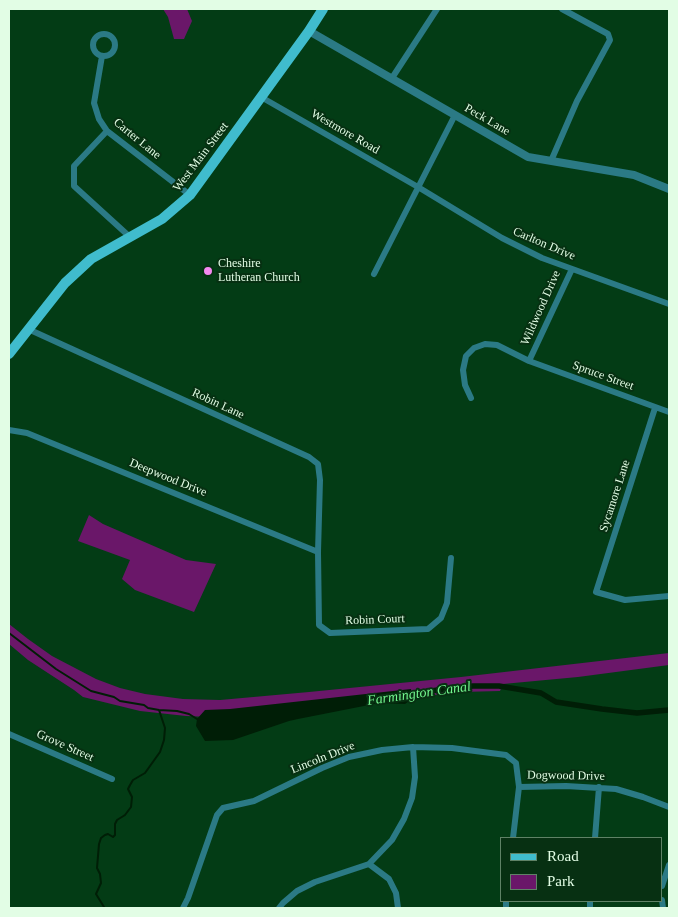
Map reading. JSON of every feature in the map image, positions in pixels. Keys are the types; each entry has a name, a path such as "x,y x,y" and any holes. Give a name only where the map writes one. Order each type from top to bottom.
{"main road":[{"name":"West Main Street","path":"9,354 65,283 91,259 162,219 190,195 323,9"}],"street":[{"path":"392,78 437,9"},
{"path":"551,161 577,101 610,40 608,34 562,9"},
{"name":"Peck Lane","path":"308,31 528,157 634,175 669,189"},
{"name":"Carter Lane","path":"102,56 94,103 99,119 107,130 190,195"},
{"name":"Westmore Road","path":"261,97 418,186"},
{"path":"374,274 455,115"},
{"path":"107,130 74,166 74,186 130,237"},
{"name":"Carlton Drive","path":"418,186 502,238 542,258 669,304"},
{"name":"Wildwood Drive","path":"471,398 465,385 462,370 466,356 474,348 485,344 497,345 530,362 572,269"},
{"name":"Robin Lane","path":"28,329 309,457 318,464 320,480 318,552"},
{"name":"Spruce Street","path":"530,362 669,412"},
{"name":"Sycamore Lane","path":"655,408 596,592 625,600 669,596"},
{"name":"Deepwood Drive","path":"9,430 27,433 318,552"},
{"name":"Robin Court","path":"318,552 320,625 330,633 428,629 441,618 444,611 451,558"},
{"name":"Grove Street","path":"9,734 112,779"},
{"path":"279,908 297,892 309,885 369,864 392,840 404,819 412,798 415,777 413,747"},
{"name":"Lincoln Drive","path":"183,908 216,815 223,808 254,801 349,757 382,750 413,747 452,748 506,755 516,762 519,787 513,837"},
{"name":"Dogwood Drive","path":"519,787 566,786 616,789 643,797 669,808"},
{"path":"595,837 599,787"},
{"path":"369,864 389,879 396,893 398,908"},
{"path":"663,883 669,865"}],"green space":[{"path":"163,9 187,9 192,21 184,39 174,39 168,17"},
{"path":"89,515 103,524 186,560 216,564 194,612 135,590 122,579 130,560 78,541"},
{"path":"9,624 52,656 96,679 120,688 145,694 183,699 220,700 309,692 669,653 669,665 578,677 503,684 500,691 461,692 300,710 209,717 186,716 140,711 83,697 28,660 9,644"}],"shaded area":[{"path":"411,689 412,699 405,704 379,703 298,719 233,740 205,741 196,726 197,719 205,710 230,709"}],"waterway":[{"path":"9,633 56,669 91,691 114,697 120,701 144,705 148,708 189,714 197,719"},
{"name":"Farmington Canal","path":"406,695 473,686 499,686 541,693 556,702 602,709 637,713 669,710"},
{"path":"104,907 96,894 101,883 97,868 99,844 101,838 105,835 108,834 113,837 115,835 117,820 125,815 131,807 132,797 128,789 130,785 133,780 145,773 160,752 165,728 159,710"}],"place":[{"name":"Cheshire Lutheran Church","path":"208,271"}]}
